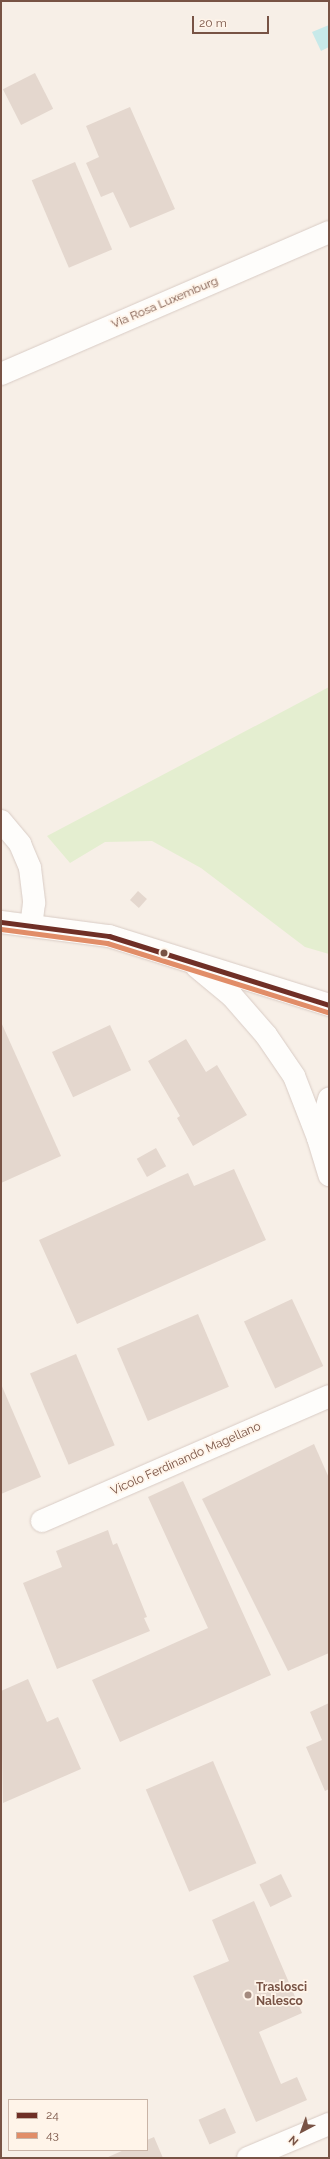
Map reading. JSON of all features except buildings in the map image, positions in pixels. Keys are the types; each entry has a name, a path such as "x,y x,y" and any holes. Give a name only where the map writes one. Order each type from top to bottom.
{"street":[{"name":"Via Rosa Luxemburg","path":"1,374 329,232"},
{"path":"1,821 20,844 30,868 34,904 31,926"},
{"path":"2,926 31,926 109,936 187,958 267,987 329,1005"},
{"path":"187,958 232,996 266,1035 294,1076 318,1138 329,1175"},
{"path":"318,1138 329,1099"},
{"name":"Vicolo Ferdinando Magellano","path":"42,1521 329,1396"},
{"path":"248,2158 329,2124"}],"green space":[{"path":"329,687 329,954 305,947 201,868 152,841 105,842 70,863 47,836"}],"water":[{"path":"329,25 329,47 321,51 312,32"}],"transit line":[{"name":"24","path":"1,922 109,936 329,1005"},
{"name":"43","path":"1,929 107,943 327,1012"}],"place":[{"name":"Traslosci Nalesco","path":"248,1995"}]}
